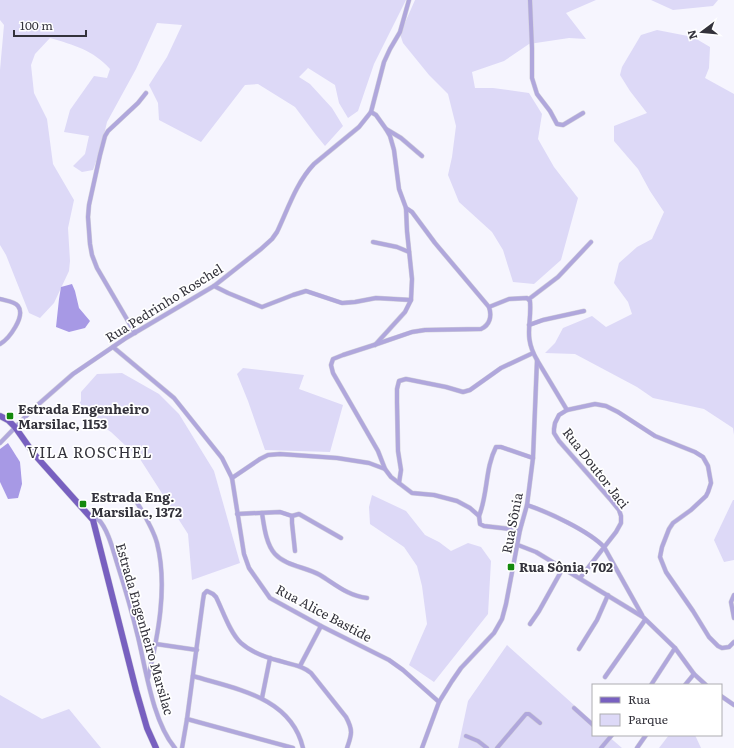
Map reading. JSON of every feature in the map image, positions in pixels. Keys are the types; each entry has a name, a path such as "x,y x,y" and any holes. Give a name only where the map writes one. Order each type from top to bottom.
{"main road":[{"name":"Estrada Engenheiro Marsilac","path":"0,416 8,420 15,427 34,454 93,520 136,690 147,728 156,748"}],"street":[{"name":"Rua Pedrinho Roschel","path":"0,443 15,427 73,374 135,333 214,286 272,239 277,232 297,187 308,171 359,127 371,112 377,94 383,66 390,49 400,32 409,0"},
{"path":"530,0 532,78 537,94 558,124 563,125 584,113"},
{"path":"135,333 97,268 90,244 88,217 96,170 105,136 108,131 138,103 146,93"},
{"path":"371,112 376,115 386,128 393,145 399,190 406,208 412,279 411,300 405,312 374,345"},
{"path":"386,128 401,138 422,156"},
{"path":"406,208 412,212 435,243 489,307 489,323 481,329 412,332 336,357 332,361 332,373 378,451 385,469 391,477 415,494 434,495 464,504 480,516"},
{"path":"373,242 398,247 409,252"},
{"path":"489,307 510,299 529,299 558,277 591,242"},
{"path":"214,286 228,294 262,307 293,295 306,292 342,303 376,298 411,300"},
{"path":"0,299 14,303 20,308 20,312 15,328 7,339 0,344"},
{"path":"529,299 531,303 529,339 533,353 568,410 590,404 601,404 630,418 651,434 690,449 701,455 706,461 711,478 708,492 706,496 691,510 669,528 660,557 666,572 714,643 725,648 729,647 734,642"},
{"path":"529,325 543,320 584,311"},
{"name":"Rua Alice Bastide","path":"113,347 174,398 214,447 228,469 232,478 244,554 249,568 270,598 321,626 389,660 409,675 439,702"},
{"path":"399,483 401,470 398,455 396,402 399,381 402,379 410,380 463,392 470,390 501,368 533,353"},
{"name":"Rua Sônia","path":"422,748 439,702 461,668 494,633 502,619 520,530 527,505 533,458 537,360"},
{"name":"Rua Doutor Jaci","path":"568,410 560,415 555,423 554,430 556,436 614,504 622,520 604,547 580,578"},
{"path":"520,530 484,526 480,524 480,516 484,504 490,466 496,447 501,447 533,458"},
{"path":"232,478 268,455 280,454 349,460 369,463 385,469"},
{"path":"135,499 154,537 162,572 162,588 156,644 148,678"},
{"path":"527,505 582,531 599,542 604,547 644,619"},
{"path":"237,514 280,512 292,516 299,514 340,538"},
{"path":"262,513 271,547 275,554 282,560 321,576 350,594 367,598"},
{"path":"292,516 295,551"},
{"name":"Estrada Engenheiro Marsilac","path":"93,520 98,520 103,524 114,551 132,614 155,708 161,726 175,748"},
{"path":"518,545 536,552 608,595 644,619 675,648 694,674 705,684"},
{"path":"530,624 563,568"},
{"path":"182,748 205,592 209,591 216,597 234,634 242,644 270,658 305,668 311,673 350,723 352,733 347,748"},
{"path":"579,649 597,620 608,595"},
{"path":"734,595 731,602 734,618"},
{"path":"605,677 644,619"},
{"path":"300,666 321,626"},
{"path":"156,644 197,650"},
{"path":"652,684 675,648"},
{"path":"262,698 270,658"},
{"path":"686,684 694,674"},
{"path":"193,676 262,698 278,709 289,720 300,737 303,748"},
{"path":"722,697 734,705"},
{"path":"574,708 592,724"},
{"path":"497,748 526,714 529,714 540,723"},
{"path":"187,719 293,748"},
{"path":"466,736 478,741 487,748"},
{"path":"637,748 645,736"},
{"path":"601,748 610,737"}],"green space":[{"path":"0,0 406,0 374,64 358,111 348,118 339,103 335,85 308,68 299,77 310,84 332,108 343,126 325,146 295,107 258,84 245,85 201,142 159,120 158,103 149,85 167,57 182,25 157,23 136,69 107,122 101,148 93,170 82,172 73,166 85,154 89,136 64,132 70,110 94,76 107,78 110,69 104,62 83,49 50,38 35,54 31,65 34,93 47,119 53,164 74,200 68,228 70,261 69,271 54,303 40,318 29,313 6,255 0,245 0,70 4,25 0,20"},
{"path":"415,0 596,0 566,13 586,39 569,38 529,44 504,61 472,72 475,88 493,88 529,93 542,114 538,139 554,167 578,198 561,260 534,284 513,282 503,250 492,232 459,202 448,175 456,126 448,94 429,75 403,43 400,34"},
{"path":"651,0 718,0 713,6 673,10"},
{"path":"657,30 693,37 710,47 709,68 705,78 734,94 734,435 733,428 704,409 653,398 637,387 575,354 545,353 555,343 563,328 592,316 606,327 632,314 628,302 614,283 619,263 637,247 652,239 664,212 638,169 614,141 614,126 647,113 620,75 622,67 641,35"},
{"path":"243,368 304,375 299,389 343,405 330,452 265,450 237,374"},
{"path":"122,373 159,394 179,414 214,471 240,563 192,580 188,534 140,459 111,432 76,408 81,401 81,392 97,374"},
{"path":"372,495 406,511 425,535 439,542 451,551 468,543 481,547 491,561 488,614 434,682 409,665 427,624 422,586 417,566 404,547 370,524 369,507"},
{"path":"733,500 734,560 724,562 714,540"},
{"path":"507,645 592,721 592,736 608,736 622,748 458,748 468,701"},
{"path":"0,695 42,719 69,709 101,748 0,748"},
{"path":"668,736 695,736 701,748 659,748"}],"shaded area":[{"path":"72,284 79,308 90,321 85,328 69,332 56,327 61,287"},
{"path":"8,443 20,462 22,484 18,498 8,499 0,482 0,449"}],"place":[{"name":"Estrada Engenheiro Marsilac, 1153","path":"10,416"},
{"name":"Estrada Eng. Marsilac, 1372","path":"83,504"},
{"name":"Rua Sônia, 702","path":"511,567"}],"district":[{"name":"VILA ROSCHEL","path":"90,453"}]}
